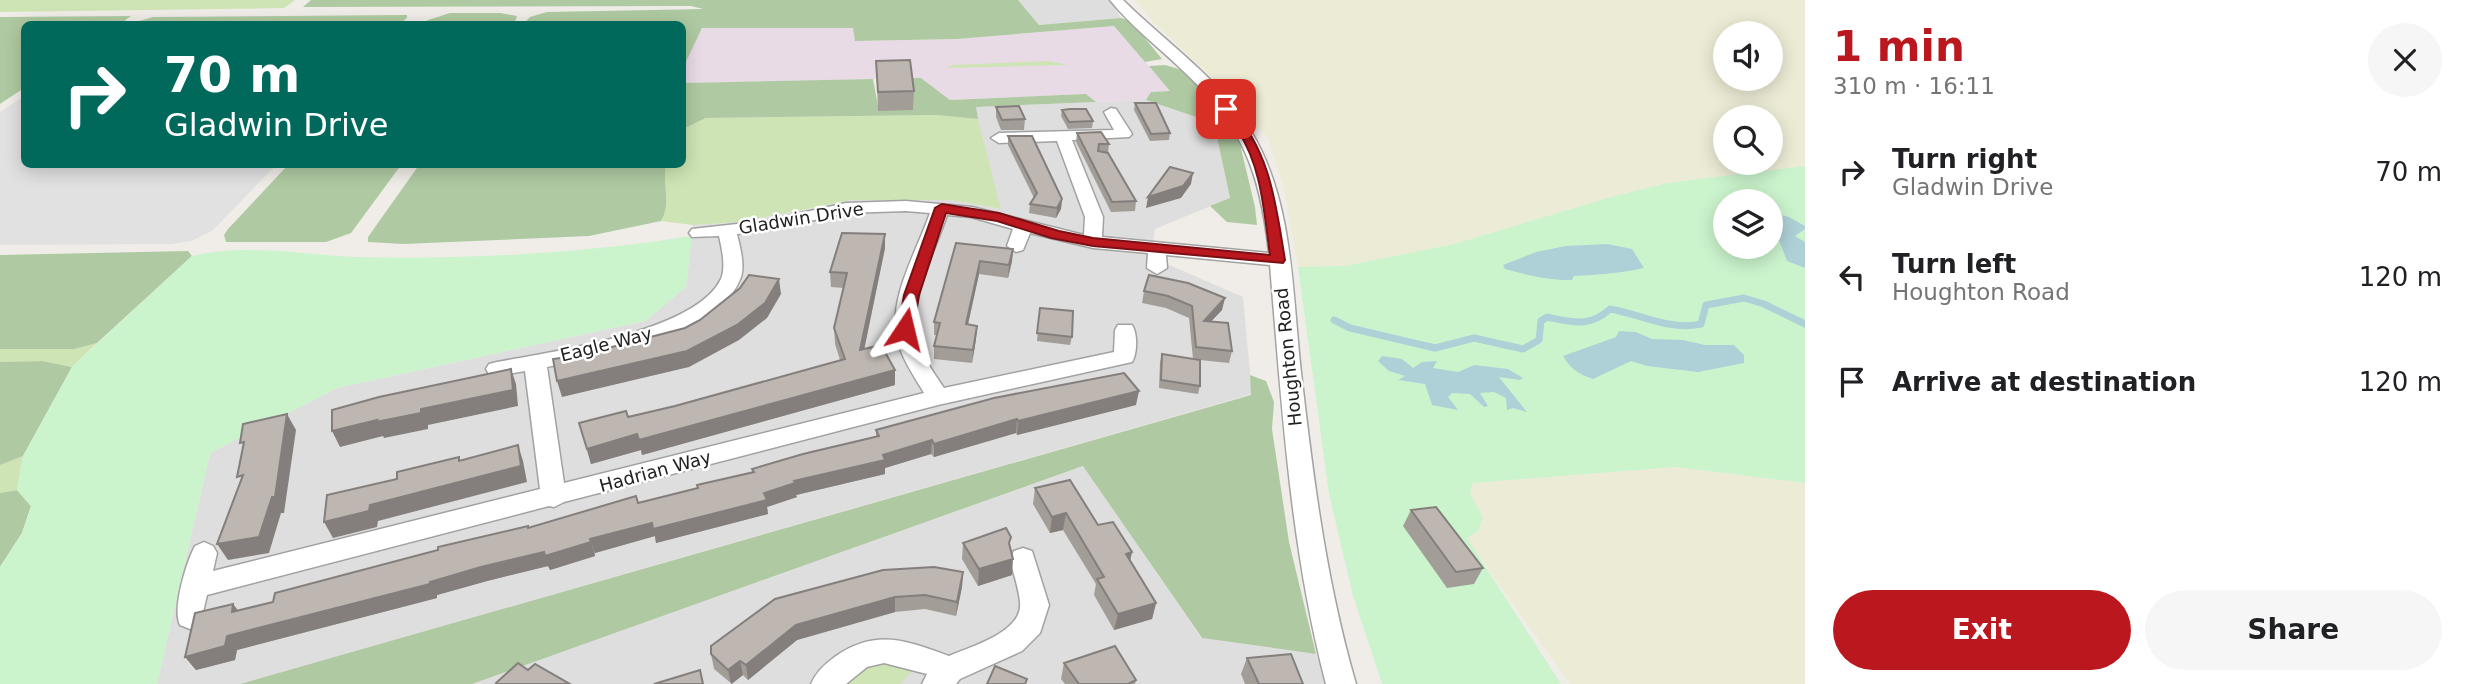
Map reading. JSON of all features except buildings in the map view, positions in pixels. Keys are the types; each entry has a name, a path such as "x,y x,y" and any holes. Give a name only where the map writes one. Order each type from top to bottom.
{"street":[{"name":"Houghton Road","path":"1116,0 1209,89 1243,129 1257,155 1265,182 1278,260 1300,472 1325,620 1342,684"},
{"path":"999,138 1124,134 1111,112"},
{"path":"1062,137 1094,217 1093,242"},
{"name":"Gladwin Drive","path":"698,233 765,226 846,208 906,206 942,208 999,218 1056,235 1093,242 1278,260"},
{"path":"938,397 916,361 905,329 911,295 942,208"},
{"path":"1016,246 1024,225"},
{"name":"Eagle Way","path":"497,369 649,336 692,317 719,297 732,278 727,230"},
{"path":"1157,247 1157,268"},
{"name":"Hadrian Way","path":"195,587 554,498 938,397 1124,357 1125,330"},
{"path":"535,361 554,498"},
{"path":"190,617 204,553"},
{"path":"826,684 845,664 869,652 898,650 944,677 1012,642 1030,624 1035,605 1023,559"}],"shaded area":[{"path":"1018,0 1110,0 1121,18 1039,25"},
{"path":"1114,26 1171,91 1151,92 1146,100 1096,102 1086,94 950,100 921,78 686,83 686,60 702,28 854,28 856,41 957,39"},
{"path":"21,98 21,168 273,168 212,231 191,241 171,244 0,245 0,112"},
{"path":"1146,100 1214,123 1230,198 1155,229 1151,257 1243,297 1252,394 240,684 157,684 210,453 337,388 645,321 686,287 693,225 740,222 852,200 951,200 1000,209 975,107"},
{"path":"1084,466 1201,638 1316,654 1328,684 472,684"}],"green space":[{"path":"0,0 295,0 284,8 0,12"},
{"path":"311,0 1018,0 1039,25 1121,18 1131,21 1162,59 1145,62 1114,26 957,39 855,41 853,28 702,28 686,62 686,21 526,21 530,17 547,12 703,9 691,6 303,7"},
{"path":"1135,0 1805,0 1805,166 1783,169 1783,105 1713,105 1713,175 1732,175 1667,183 1454,244 1345,266 1298,267 1284,188 1268,138 1208,74 1153,22"},
{"path":"450,13 500,13 517,16 515,21 428,20"},
{"path":"407,15 403,21 139,21 153,17"},
{"path":"131,16 124,21 21,21 21,90 0,104 0,17"},
{"path":"1048,61 1069,65 947,68 952,65"},
{"path":"1165,65 1179,69 1219,103 1238,136 1257,225 1227,222 1210,206 1230,198 1214,123 1146,100 1151,92 1170,91 1149,66"},
{"path":"910,78 921,78 950,100 1086,94 1096,102 976,107 978,119 936,115 706,118 686,128 686,83 873,79 879,111"},
{"path":"936,115 978,119 1001,209 951,200 852,200 740,222 693,225 661,221 666,207 666,168 686,168 686,128 706,118"},
{"path":"1805,166 1805,483 1676,467 1473,483 1470,494 1483,517 1478,531 1467,538 1561,684 1382,684 1353,596 1329,494 1298,267 1345,266 1454,244 1667,183 1732,175 1783,175 1783,169"},
{"path":"285,168 399,168 351,233 326,242 226,242 224,235"},
{"path":"417,168 666,168 666,207 661,221 589,236 403,244 368,242 368,237"},
{"path":"692,236 686,287 645,321 337,388 210,453 157,684 0,684 0,567 22,533 31,506 17,490 23,456 72,367 192,256 253,250 356,257 483,256 609,247"},
{"path":"188,251 192,256 97,343 74,349 0,349 0,255"},
{"path":"97,343 72,367 42,361 0,362 0,349 74,349"},
{"path":"42,361 72,367 23,456 0,465 0,362"},
{"path":"1250,375 1266,381 1274,402 1272,429 1289,542 1316,654 1202,638 1083,466 472,684 240,684 1251,395"},
{"path":"23,456 17,490 0,493 0,465"},
{"path":"1676,467 1805,483 1805,684 1570,684 1466,538 1478,531 1470,493 1473,483"},
{"path":"17,490 31,506 22,533 0,567 0,493"},
{"path":"888,659 916,667 900,684 844,684 869,663"}],"water":[{"path":"1783,216 1805,226 1805,229 1795,236 1805,242 1805,268 1787,261 1783,250"},
{"path":"1607,244 1632,249 1644,268 1574,276 1572,280 1564,280 1521,273 1505,269 1503,265 1536,252 1566,246"},
{"path":"1619,331 1636,332 1652,339 1683,340 1705,345 1734,345 1744,355 1744,363 1698,372 1647,366 1631,361 1593,379 1575,370 1563,356 1616,337"},
{"path":"1382,356 1402,359 1413,368 1422,362 1437,361 1433,368 1458,372 1474,365 1508,369 1523,378 1520,380 1499,377 1527,412 1513,408 1507,410 1506,398 1494,392 1480,393 1488,406 1484,407 1470,394 1452,393 1448,397 1458,410 1432,405 1425,384 1398,380 1405,376 1389,371 1378,361"}],"waterway":[{"path":"1334,320 1350,328 1435,348 1474,338 1523,349 1539,340 1541,321 1547,317 1572,322 1588,321 1610,309 1666,324 1689,326 1701,324 1706,305 1744,298 1764,304 1805,324"}],"route":[{"path":"905,329 911,295 942,208 999,218 1056,235 1093,242 1278,260 1265,182 1257,155 1243,129 1226,109"}]}
